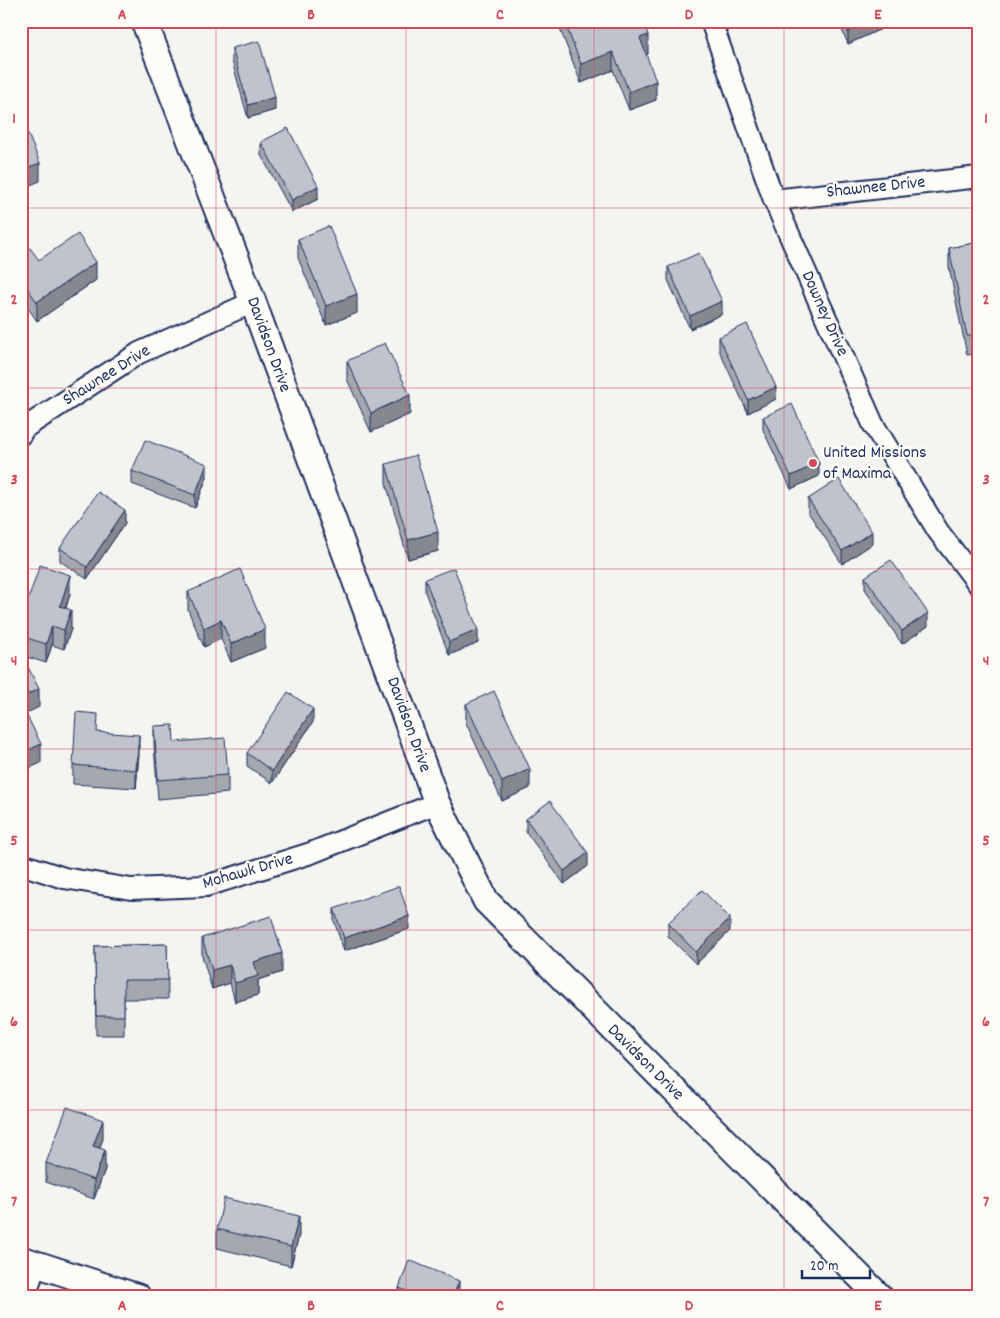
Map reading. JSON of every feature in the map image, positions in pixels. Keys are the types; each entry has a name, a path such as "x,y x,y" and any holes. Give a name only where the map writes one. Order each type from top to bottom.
{"street":[{"name":"Davidson Drive","path":"144,21 253,302 437,803 486,901 880,1297"},
{"name":"Downey Drive","path":"711,21 774,200 873,424 938,531 979,585"},
{"name":"Shawnee Drive","path":"774,200 979,177"},
{"name":"Shawnee Drive","path":"21,434 23,429 139,353 253,302"},
{"name":"Mohawk Drive","path":"21,864 64,878 131,889 206,886 311,853 437,803"},
{"path":"26,1297 29,1261 138,1297"}],"building":[{"path":"564,21 643,21 648,35 640,38 656,81 629,92 613,52 581,64"},
{"path":"843,21 870,21 848,32"},
{"path":"259,41 275,97 248,105 232,48"},
{"path":"21,117 40,163 21,170"},
{"path":"288,128 318,186 292,200 261,142"},
{"path":"329,226 357,294 326,306 298,239"},
{"path":"78,234 96,262 37,302 21,279 21,254 30,248 39,260"},
{"path":"979,242 979,334 967,336 949,248"},
{"path":"699,253 722,301 690,316 668,267"},
{"path":"747,324 776,387 748,400 719,337"},
{"path":"385,343 410,395 371,413 347,361"},
{"path":"792,404 819,463 791,476 763,417"},
{"path":"145,440 207,464 195,495 132,471"},
{"path":"416,455 438,532 408,540 386,464"},
{"path":"839,479 872,532 842,551 808,499"},
{"path":"98,492 125,510 87,567 60,548"},
{"path":"891,560 928,613 902,631 865,577"},
{"path":"40,565 70,575 60,606 71,610 64,630 52,626 46,644 21,636 21,620"},
{"path":"454,568 478,630 449,642 425,579"},
{"path":"240,569 265,629 231,644 221,620 204,628 188,592"},
{"path":"28,667 39,689 21,697 21,670"},
{"path":"494,691 530,769 502,782 466,704"},
{"path":"288,692 313,709 272,771 247,753"},
{"path":"21,704 41,744 21,754"},
{"path":"76,712 98,714 97,732 139,735 136,770 73,765"},
{"path":"173,725 174,742 225,738 228,775 158,780 154,726"},
{"path":"550,801 588,853 564,871 526,819"},
{"path":"399,886 409,916 344,938 334,909"},
{"path":"702,890 730,918 696,952 668,923"},
{"path":"271,916 282,953 254,962 258,976 235,983 230,965 212,970 202,938"},
{"path":"167,944 168,980 124,980 124,1016 96,1016 95,946"},
{"path":"67,1107 103,1120 93,1146 105,1150 94,1180 46,1163"},
{"path":"224,1198 299,1216 291,1247 217,1229"},
{"path":"409,1260 459,1281 453,1297 422,1297 399,1288"}],"place":[{"name":"United Missions of Maxima","path":"813,463"}]}
